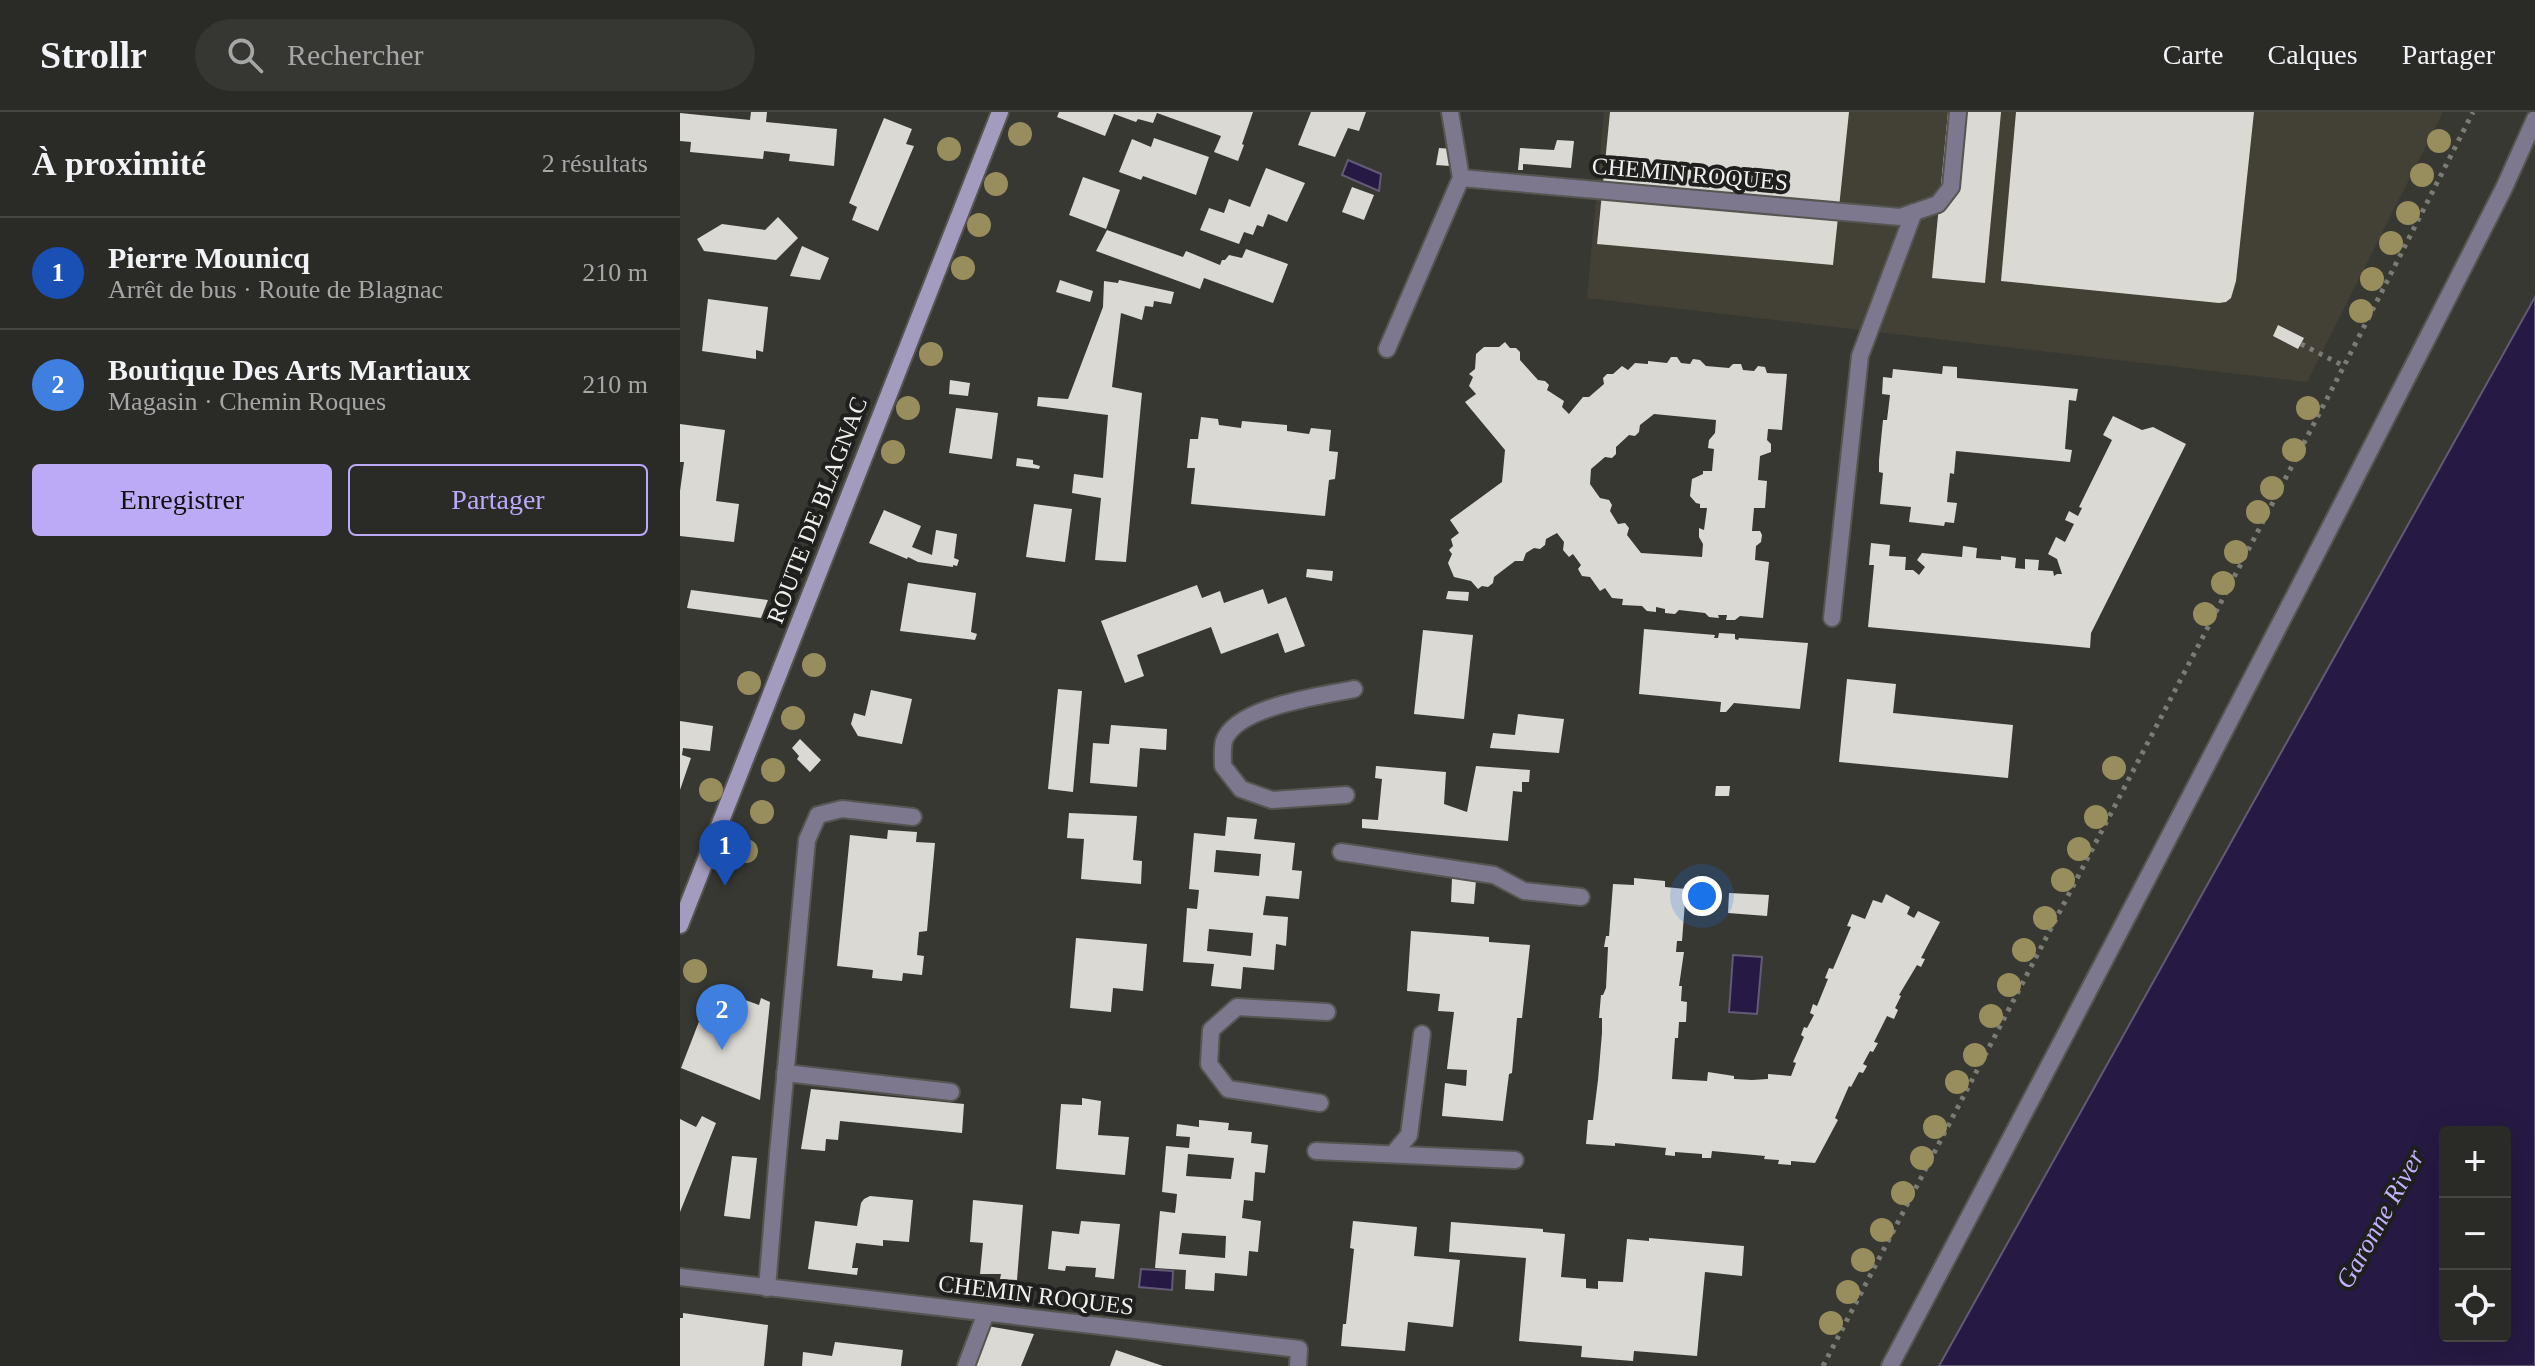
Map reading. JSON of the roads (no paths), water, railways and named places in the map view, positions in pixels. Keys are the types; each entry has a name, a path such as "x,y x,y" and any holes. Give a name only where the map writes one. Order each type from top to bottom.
{"street":[{"name":"ROUTE DE BLAGNAC","path":"680,925 1000,112"},
{"path":"1387,349 1461,178 1450,112"},
{"name":"CHEMIN ROQUES","path":"1461,178 1900,217 1938,204 1951,187 1958,112"},
{"path":"1890,1366 2296,595 2497,202 2535,119"},
{"path":"1832,618 1860,356 1914,212"},
{"path":"1346,795 1272,800 1241,789 1223,766 1225,740 1242,720 1283,703 1354,689"},
{"path":"767,1288 807,840 818,815 842,809 913,817"},
{"path":"1341,852 1494,875 1524,891 1581,897"},
{"path":"1320,1103 1228,1089 1209,1064 1211,1030 1237,1007 1327,1012"},
{"path":"1393,1154 1409,1135 1422,1034"},
{"path":"785,1073 951,1092"},
{"path":"1316,1151 1515,1160"},
{"name":"CHEMIN ROQUES","path":"680,1277 986,1313 1298,1358"},
{"path":"966,1366 986,1313"}],"water":[{"path":"1348,160 1381,174 1379,191 1342,175"},
{"name":"Garonne River","path":"2535,297 2535,1366 1939,1366"},
{"path":"1733,955 1762,957 1757,1014 1729,1012"},
{"path":"1141,1269 1173,1271 1172,1290 1139,1287"}],"place":[{"name":"Pierre Mounicq","path":"725,886"},
{"name":"Boutique Des Arts Martiaux","path":"722,1050"}]}
